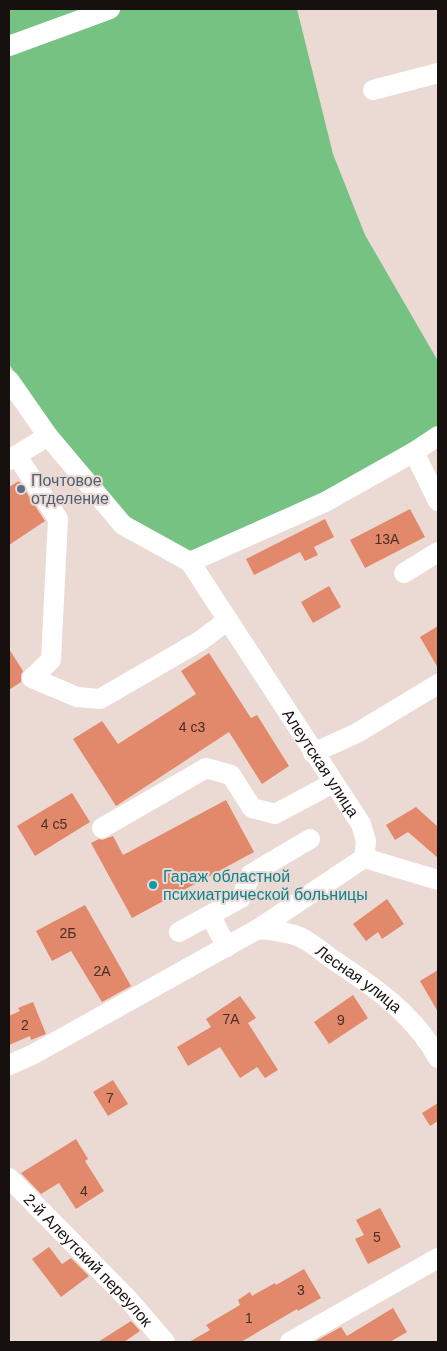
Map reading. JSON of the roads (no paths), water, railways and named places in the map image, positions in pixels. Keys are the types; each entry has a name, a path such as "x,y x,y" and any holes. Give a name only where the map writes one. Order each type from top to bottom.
{"street":[{"path":"9,46 110,9"},
{"path":"373,90 438,73"},
{"path":"9,380 48,436 123,525 190,562 325,502 414,452 438,436"},
{"path":"48,436 13,458 58,520 51,660 32,678 77,697 100,699 200,641 228,620"},
{"path":"414,452 438,501"},
{"path":"404,573 438,552"},
{"name":"Алеутская улица","path":"190,562 361,824 366,842 364,858"},
{"path":"313,753 357,733 438,684"},
{"path":"102,828 206,768 231,775 252,808 275,814 333,783"},
{"path":"179,932 241,898 251,874 310,839"},
{"path":"9,1065 32,1056 258,929 364,858 438,880"},
{"path":"210,915 227,947"},
{"name":"Лесная улица","path":"258,929 279,931 301,938 357,975 404,1013 432,1047 438,1058"},
{"name":"2-й Алеутский переулок","path":"9,1178 128,1299 165,1342"},
{"path":"290,1342 438,1258"}],"place":[{"name":"Почтовое отделение","path":"21,489"},
{"name":"Гараж областной психиатрической больницы","path":"153,885"}]}
